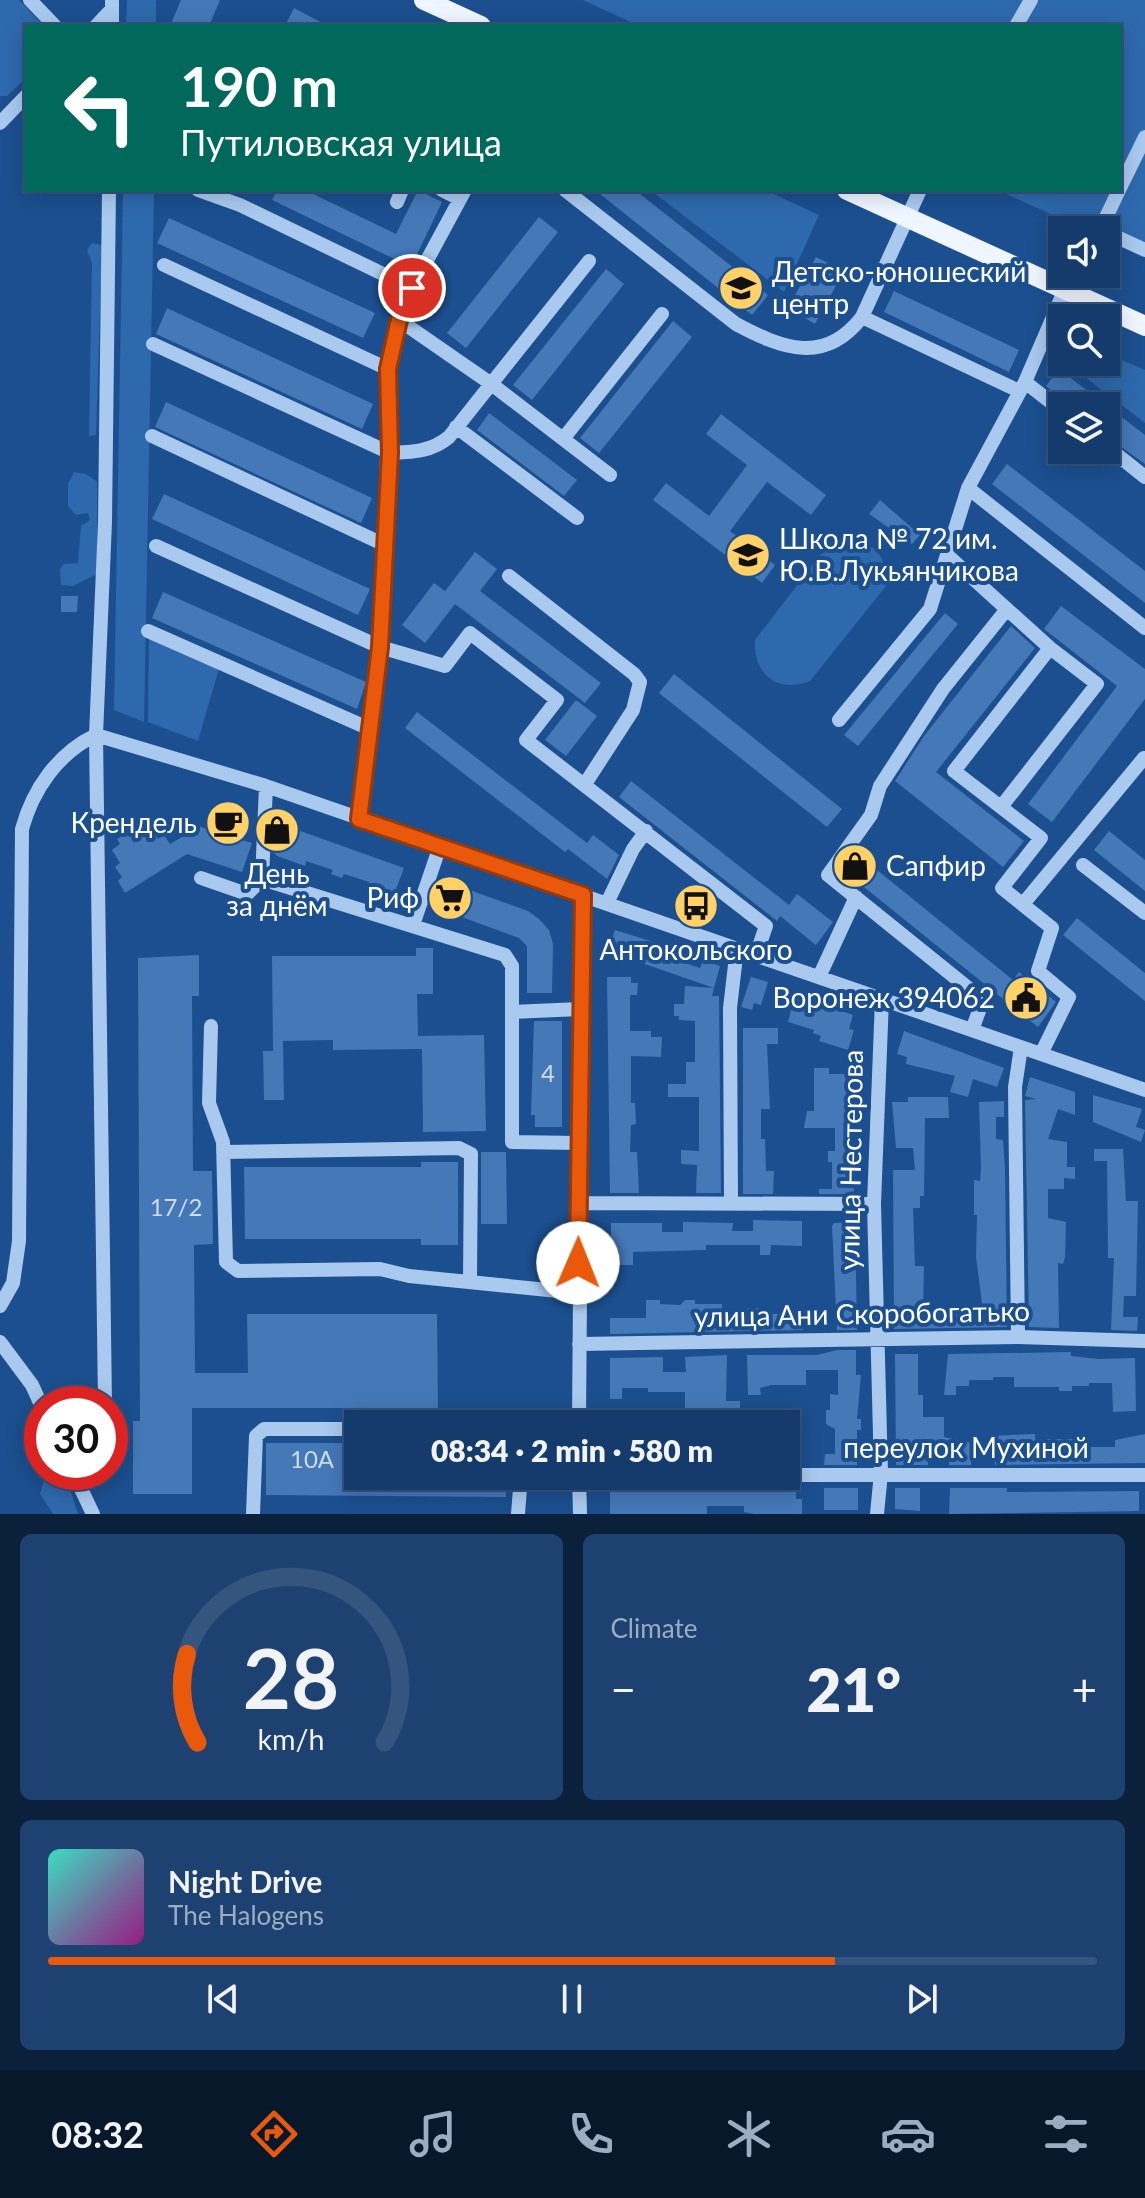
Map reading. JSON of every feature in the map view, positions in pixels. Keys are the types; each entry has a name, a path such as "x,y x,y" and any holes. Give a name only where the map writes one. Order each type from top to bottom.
{"main road":[{"path":"424,0 477,24"},
{"path":"851,192 1048,276"},
{"path":"1076,288 1145,326"}],"street":[{"path":"30,0 53,24"},
{"path":"1017,24 1031,0"},
{"path":"97,24 112,4"},
{"path":"2,115 24,98"},
{"path":"1122,185 1145,137"},
{"path":"105,1386 96,735 105,522 109,192"},
{"path":"209,192 412,288"},
{"path":"568,192 736,324 765,340 804,349 830,346 848,335 862,317 919,192"},
{"path":"1108,216 1119,192"},
{"path":"359,819 380,647 390,453 388,369 399,320 412,288 462,194"},
{"path":"1120,239 1145,250"},
{"path":"153,344 390,453 416,452 438,446 456,427 589,261"},
{"path":"164,265 388,369"},
{"path":"839,720 930,609 968,488 1070,288"},
{"path":"563,439 662,314"},
{"path":"862,317 1022,386 1048,402"},
{"path":"399,320 490,383 610,475"},
{"path":"456,427 577,518"},
{"path":"152,436 385,545"},
{"path":"1120,457 1145,477"},
{"path":"968,488 1145,628"},
{"path":"156,546 380,647 445,666 470,633 557,700 526,740 766,926 756,955"},
{"path":"947,555 1050,648 1097,684 1001,807"},
{"path":"509,576 634,674 640,682 633,710 585,784"},
{"path":"972,1030 983,1000 828,875 871,815 880,786 943,689 1007,609"},
{"path":"148,631 370,729"},
{"path":"1041,1054 1069,997 1038,971 1052,928 1002,888 1041,838 954,771 1050,648"},
{"path":"0,1306 13,1283 19,1241 22,829 34,799 51,770 74,748 96,735 266,786 1145,1090"},
{"path":"1023,904 1145,758"},
{"path":"201,878 247,894 262,879 266,786"},
{"path":"607,903 633,849 646,831"},
{"path":"413,925 440,846"},
{"path":"1083,865 1145,913"},
{"path":"262,879 505,955 512,966 512,1142 579,1143"},
{"path":"579,1410 583,895"},
{"path":"819,977 856,897"},
{"path":"731,1203 730,1008 737,948"},
{"name":"улица Нестерова","path":"877,1514 881,1473 874,1204 882,999"},
{"path":"512,1012 580,1009"},
{"path":"211,1026 209,1103 223,1152 226,1262 238,1271 380,1269 409,1276 578,1293"},
{"path":"1018,1337 1015,1087 1021,1047"},
{"path":"223,1152 459,1148 471,1154 470,1280"},
{"path":"579,1203 874,1204"},
{"name":"улица Ани Скоробогатько","path":"579,1344 1018,1337 1145,1341"},
{"path":"0,1342 32,1386"},
{"path":"253,1514 256,1436 264,1429 344,1429"},
{"name":"переулок Мухиной","path":"800,1475 1145,1475"},
{"path":"82,1490 93,1514"},
{"path":"518,1514 520,1490"},
{"path":"579,1490 580,1514"}],"shaded area":[{"path":"0,0 19,0 42,24 24,24 24,80 7,96 0,96"},
{"path":"127,0 156,0 156,24 126,24"},
{"path":"583,0 1145,0 1145,256 1120,239 1120,216 1056,216 1002,192 1122,192 1122,24 635,24"},
{"path":"123,192 154,192 144,722 114,710"},
{"path":"653,192 769,192 819,215 784,292"},
{"path":"92,243 102,245 96,435 89,436 92,263 87,250"},
{"path":"1120,359 1145,370 1145,423 1120,404 1120,392 1104,392 1083,376 1120,376"},
{"path":"74,472 86,474 97,482 97,574 73,586 61,585 60,569 64,564 78,563 81,526 90,520 88,513 76,515 68,506 68,484"},
{"path":"844,539 863,542 877,552 885,566 886,586 810,681 787,685 778,683 769,678 758,663 755,640 821,554"},
{"path":"149,634 220,665 198,741 148,722"},
{"path":"41,1490 70,1490 78,1514 53,1514 40,1494"}],"building":[{"path":"181,0 220,0 210,24 171,24"},
{"path":"294,8 324,24 286,24"},
{"path":"276,192 309,192 396,234 417,192 442,202 411,267 272,200"},
{"path":"598,192 638,192 768,295 752,315"},
{"path":"539,217 558,232 466,348 447,333"},
{"path":"169,218 375,313 363,338 157,243"},
{"path":"816,257 844,271 815,324 788,308"},
{"path":"606,269 624,284 532,400 513,385"},
{"path":"894,291 1019,350 1009,372 884,312"},
{"path":"167,308 373,404 362,429 156,334"},
{"path":"673,321 692,337 599,453 580,438"},
{"path":"1054,376 1068,376 1089,392 1053,392 1046,386"},
{"path":"166,402 372,498 361,523 155,427"},
{"path":"489,413 577,480 564,496 477,430"},
{"path":"721,414 826,495 811,515 767,482 730,531 775,565 762,583 653,500 666,483 709,516 747,465 706,434"},
{"path":"1120,416 1145,435 1145,464 1120,446"},
{"path":"1007,464 1145,571 1145,603 992,484"},
{"path":"164,494 370,589 358,615 152,519"},
{"path":"880,500 920,535 912,544 869,514"},
{"path":"475,552 497,569 480,591 601,683 585,703 455,604 425,643 402,625 434,583 445,591"},
{"path":"163,592 366,682 357,709 152,618"},
{"path":"61,596 78,596 77,612 61,612"},
{"path":"1061,606 1145,669 1145,699 1052,822 1028,804 1117,686 1044,629"},
{"path":"945,613 958,624 858,746 844,735"},
{"path":"1011,626 1035,648 936,772 1024,841 1003,867 895,781 924,736"},
{"path":"674,674 842,809 827,827 659,693"},
{"path":"576,700 597,716 566,756 545,740"},
{"path":"417,712 587,843 593,835 619,855 607,879 568,849 565,852 405,728"},
{"path":"631,781 789,905 797,894 833,922 816,945 780,916 777,921 619,797"},
{"path":"219,811 239,817 232,837 252,843 242,872 187,854 125,893 118,881 122,877 115,867 120,863 112,850 120,844 117,839 142,825 145,832 153,828 158,839 164,835 170,844 189,833 192,824 213,831"},
{"path":"277,826 291,831 292,828 404,868 395,892 368,887 369,882 344,874 342,878 331,874 333,870 306,861 305,866 277,856 273,852"},
{"path":"1109,831 1145,860 1145,891 1094,850"},
{"path":"856,853 1013,980 1019,972 1056,1002 1038,1027 844,871"},
{"path":"450,883 528,911 539,919 549,930 553,944 552,993 527,993 527,946 519,938 440,909"},
{"path":"1077,918 1145,973 1145,1001 1063,935"},
{"path":"615,930 673,948 670,958 700,968 703,960 720,966 714,988 639,962 641,956 610,946"},
{"path":"416,948 433,948 433,994 417,994 418,1036 484,1035 486,1131 423,1132 422,1049 333,1050 333,1040 283,1041 284,1100 264,1100 263,1051 273,1051 272,956 416,956"},
{"path":"199,955 199,996 192,996 193,1171 212,1171 213,1244 194,1245 195,1373 248,1373 247,1314 437,1314 438,1408 192,1408 192,1494 133,1494 133,1421 140,1421 138,958"},
{"path":"607,977 631,977 631,983 638,983 637,995 630,995 630,1031 651,1031 651,1037 662,1037 661,1057 631,1056 631,1103 635,1103 636,1124 631,1125 630,1152 637,1152 639,1193 610,1193"},
{"path":"751,977 768,982 761,1005 754,1003 752,1010 741,1007"},
{"path":"685,986 714,988 712,996 719,996 721,1193 696,1193 697,1165 681,1164 681,1150 699,1151 699,1097 668,1097 668,1084 686,1084 686,1062 695,1062 695,1021 679,1020 679,1016 674,1016 674,1004 684,1004"},
{"path":"795,994 853,1015 849,1029 854,1030 848,1050 819,1041 821,1036 813,1033 814,1030 788,1022"},
{"path":"534,1021 562,1021 562,1127 535,1127 535,1115 531,1115"},
{"path":"743,1028 778,1028 778,1044 767,1044 770,1109 761,1109 761,1139 765,1139 766,1171 774,1171 773,1194 743,1194"},
{"path":"904,1031 1004,1068 997,1087 973,1079 968,1097 950,1092 955,1076 906,1064 907,1057 897,1054"},
{"path":"814,1068 829,1068 829,1074 852,1074 854,1194 819,1194 819,1189 832,1189 832,1162 828,1162 828,1151 835,1151 835,1128 804,1128 807,1111 814,1111"},
{"path":"1030,1077 1075,1092 1075,1115 1058,1109 1048,1139 1067,1142 1067,1167 1075,1167 1075,1179 1064,1178 1064,1189 1048,1189 1048,1218 1066,1222 1065,1257 1063,1264 1058,1263 1059,1328 1029,1327 1025,1100 1036,1099 1025,1096"},
{"path":"1093,1095 1142,1109 1136,1127 1145,1130 1141,1142 1093,1122"},
{"path":"908,1097 948,1097 949,1118 925,1118 924,1196 920,1196 920,1208 913,1208 915,1266 924,1266 923,1313 983,1311 976,1257 977,1215 974,1215 974,1180 980,1181 981,1168 979,1102 1004,1101 1004,1117 996,1117 996,1139 1003,1140 1005,1169 1007,1327 894,1329 893,1170 915,1170 913,1148 896,1148 892,1102 908,1102"},
{"path":"1094,1149 1123,1149 1126,1201 1138,1201 1136,1296 1124,1296 1123,1317 1138,1317 1137,1331 1111,1330 1114,1258 1108,1258 1107,1161 1094,1161"},
{"path":"481,1152 506,1152 507,1224 481,1224"},
{"path":"421,1162 458,1162 458,1245 421,1245 421,1239 245,1239 244,1167 421,1167"},
{"path":"753,1220 802,1221 802,1246 771,1245 770,1255 760,1255 760,1245 706,1245 706,1250 633,1252 633,1265 611,1265 611,1223 662,1223 662,1232 683,1232 683,1222 733,1223 732,1231 753,1231"},
{"path":"855,1222 857,1330 837,1330 832,1226 834,1223"},
{"path":"646,1300 660,1300 660,1304 680,1305 685,1300 695,1300 695,1304 722,1304 722,1315 747,1315 747,1308 768,1308 768,1314 803,1314 803,1330 610,1334 610,1318 646,1318"},
{"path":"837,1350 856,1350 856,1375 861,1375 857,1419 861,1419 861,1430 857,1430 857,1465 824,1465 825,1454 835,1454 835,1429 826,1424 826,1410 830,1410 830,1394 838,1395 838,1370 806,1370 806,1385 771,1385 760,1388 761,1395 748,1395 747,1355 817,1355"},
{"path":"1071,1352 1071,1356 1098,1359 1135,1358 1136,1411 1113,1412 1112,1383 1089,1383 1089,1386 1072,1386 1072,1391 1059,1391 1059,1387 1014,1387 1014,1377 993,1377 993,1380 969,1380 969,1386 956,1386 956,1395 944,1395 948,1354"},
{"path":"895,1354 918,1354 918,1395 923,1395 923,1417 944,1417 944,1437 972,1443 971,1465 949,1465 949,1447 928,1446 928,1465 896,1465"},
{"path":"727,1355 726,1401 740,1401 740,1410 685,1410 685,1392 648,1392 648,1388 622,1388 622,1399 610,1399 610,1358 663,1357 663,1372 686,1372 685,1357"},
{"path":"1035,1434 1035,1439 1075,1439 1075,1447 1115,1447 1115,1440 1145,1434 1145,1463 995,1465 990,1436"},
{"path":"266,1443 344,1443 344,1490 506,1490 506,1497 266,1495"},
{"path":"824,1488 858,1488 858,1510 824,1510"},
{"path":"895,1488 920,1488 920,1511 895,1509"},
{"path":"950,1488 1007,1488 1007,1492 1139,1491 1139,1511 949,1514"},
{"path":"796,1490 796,1499 802,1499 802,1514 754,1514 744,1512 744,1506 707,1506 707,1514 610,1514 610,1491"}],"place":[{"name":"Детско-юношеский центр","path":"741,288"},
{"name":"Школа № 72 им. Ю.В.Лукьянчикова","path":"748,555"},
{"name":"Крендель","path":"228,823"},
{"name":"День за днём","path":"277,830"},
{"name":"Сапфир","path":"855,866"},
{"name":"Риф","path":"450,898"},
{"name":"Антокольского","path":"696,906"},
{"name":"Воронеж 394062","path":"1026,998"}],"route":[{"path":"412,288 399,320 388,369 390,453 380,647 359,819 583,895 578,1263"}]}
